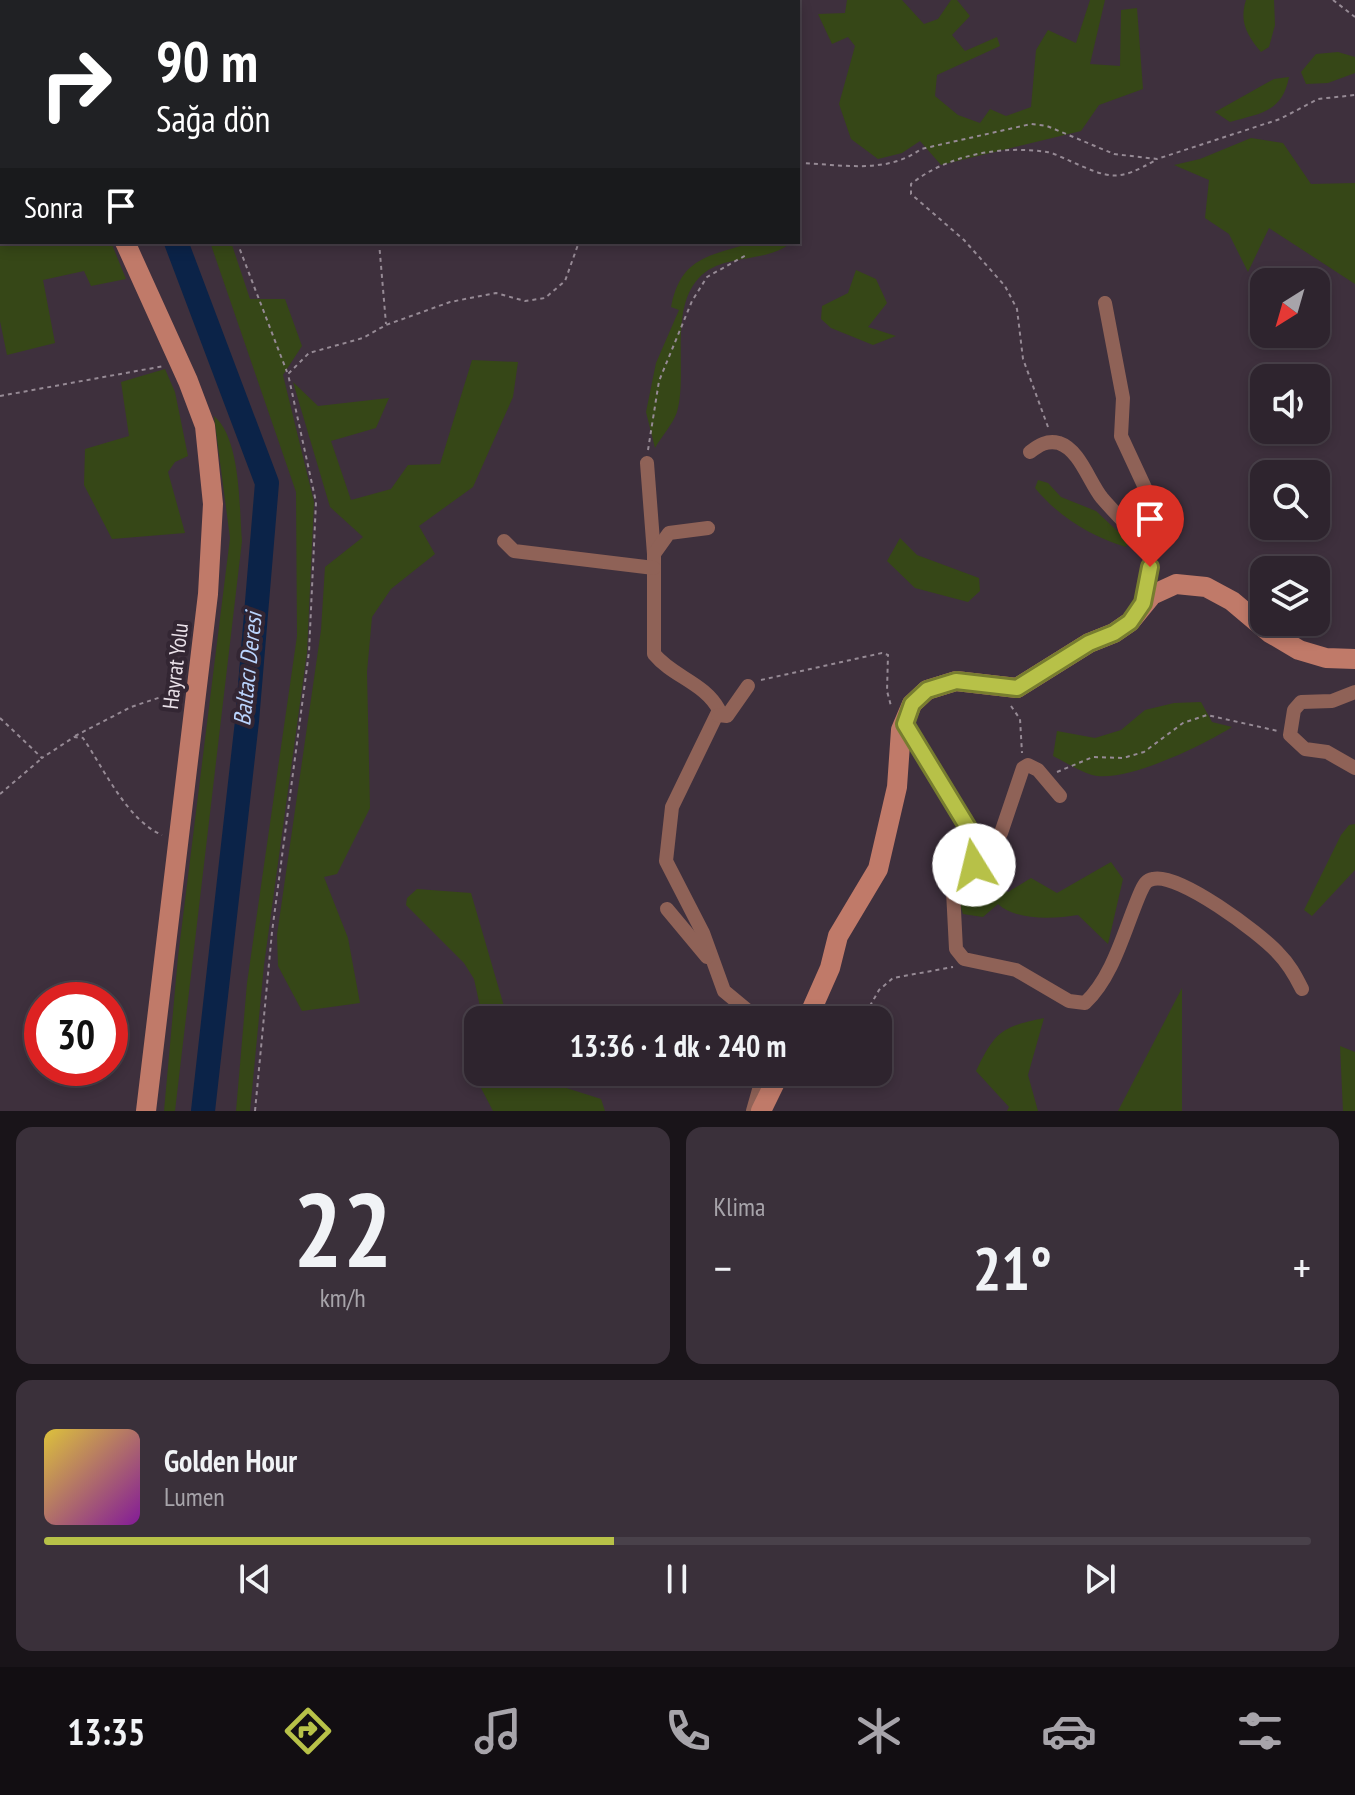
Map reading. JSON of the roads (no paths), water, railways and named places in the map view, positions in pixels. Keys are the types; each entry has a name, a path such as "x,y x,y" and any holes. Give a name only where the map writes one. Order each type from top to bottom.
{"main road":[{"name":"Hayrat Yolu","path":"126,244 205,426 213,504 197,682 146,1111"},
{"path":"813,1006 830,968 838,936 878,869 897,787 900,737 919,696 941,684 972,682 1017,688 1089,643 1114,633 1130,622 1143,603 1176,584 1206,587 1232,601 1270,633 1299,650 1326,658 1355,659"},
{"path":"761,1111 773,1086"}],"street":[{"path":"1105,303 1123,398 1121,436 1147,492 1155,526 1143,603"},
{"path":"1030,452 1047,442 1072,451 1102,498 1136,531 1151,557"},
{"path":"647,463 654,561 654,654 663,666 711,695 719,710 672,807 666,861 724,991 742,1006"},
{"path":"654,561 669,533 708,528"},
{"path":"504,541 514,551 654,561"},
{"path":"718,715 727,716 748,686"},
{"path":"1355,692 1332,701 1301,702 1294,710 1290,735 1305,749 1327,752 1355,768"},
{"path":"906,722 981,849"},
{"path":"1060,796 1046,778 1028,765 1023,768 1001,833 995,842 981,849 974,865 955,880 956,949 964,959 1016,970 1069,1001 1085,1003 1095,994 1111,965 1141,891 1147,881 1156,877 1177,882 1220,910 1240,918 1293,969 1302,989"},
{"path":"667,909 715,966"},
{"path":"753,1111 760,1086"}],"waterway":[{"name":"Baltacı Deresi","path":"177,244 267,483 247,721 203,1111"}]}
